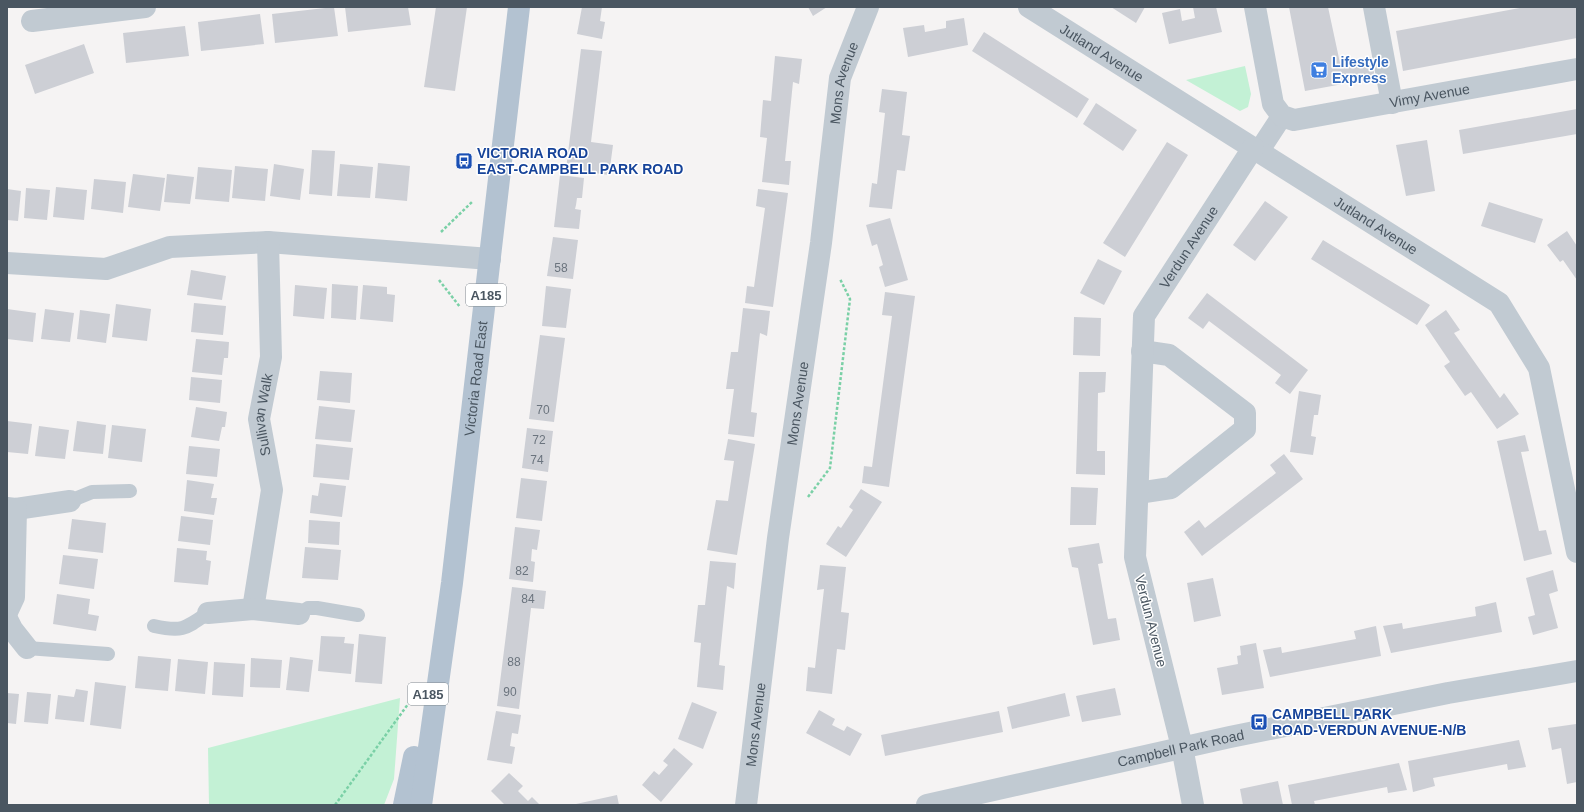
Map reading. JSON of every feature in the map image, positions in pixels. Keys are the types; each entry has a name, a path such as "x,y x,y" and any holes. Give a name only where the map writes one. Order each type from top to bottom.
{"main road":[{"name":"Victoria Road East","path":"421,805 452,583 519,7"},
{"name":"Victoria Road East","path":"404,805 452,583"}],"street":[{"path":"32,21 145,7"},
{"name":"Mons Avenue","path":"746,805 778,538 821,243 840,78 868,7"},
{"name":"Jutland Avenue","path":"1029,7 1499,303 1539,368 1577,552"},
{"path":"1255,7 1273,104 1282,116 1256,150"},
{"path":"1374,7 1392,103"},
{"name":"Vimy Avenue","path":"1282,116 1294,120 1577,69"},
{"name":"Verdun Avenue","path":"1193,805 1182,747 1135,557 1144,316 1256,150"},
{"path":"7,263 106,269 170,248 268,242 490,260"},
{"name":"Sullivan Walk","path":"253,609 272,490 259,419 271,357 268,242"},
{"path":"1138,493 1171,488 1245,429 1245,413 1169,355 1142,351"},
{"path":"7,612 14,597 12,508 70,501"},
{"path":"208,613 253,609 299,614"},
{"path":"7,619 12,629 27,648"},
{"name":"Campbell Park Road","path":"927,805 1182,747 1448,693 1577,671"}],"lane":[{"path":"70,501 92,492 130,491"},
{"path":"299,614 308,608 317,608 358,615"},
{"path":"154,626 173,630 189,626 208,613"},
{"path":"27,648 108,654"}],"path":[{"path":"806,500 830,468 850,299 839,278"},
{"path":"335,805 433,669"}],"green space":[{"path":"1245,66 1251,94 1248,107 1240,111 1186,80"},
{"path":"400,698 394,779 384,805 209,805 208,748"}],"building":[{"path":"334,7 338,36 275,43 272,14"},
{"path":"345,7 408,7 411,25 348,32"},
{"path":"436,7 467,7 455,91 424,87"},
{"path":"582,7 602,7 600,21 605,22 602,39 577,34"},
{"path":"808,7 827,7 813,16"},
{"path":"1111,7 1145,7 1136,23"},
{"path":"1193,7 1216,7 1222,32 1169,44 1162,13 1180,9 1182,21 1195,18"},
{"path":"1289,7 1328,7 1340,63 1371,57 1375,78 1305,91"},
{"path":"1525,7 1577,7 1577,38 1403,71 1396,31"},
{"path":"260,14 264,44 201,51 198,22"},
{"path":"964,18 968,45 908,57 903,28 924,25 925,32 946,28 946,21"},
{"path":"185,26 189,56 126,63 123,33"},
{"path":"984,32 1089,99 1077,118 972,51"},
{"path":"84,44 94,73 35,94 25,65"},
{"path":"581,49 602,51 591,142 613,145 609,175 566,169"},
{"path":"775,56 802,59 799,84 793,82 785,161 791,161 789,185 762,182 767,138 760,137 763,100 771,101"},
{"path":"882,89 907,92 902,135 910,136 905,171 897,170 892,209 869,207 872,183 877,184 885,113 879,112"},
{"path":"1096,103 1137,130 1123,151 1083,124"},
{"path":"1577,109 1577,134 1463,154 1459,130"},
{"path":"1427,140 1435,191 1406,196 1396,145"},
{"path":"1167,142 1188,155 1125,257 1103,243"},
{"path":"312,150 335,151 332,196 309,194"},
{"path":"378,163 410,166 407,201 375,198"},
{"path":"274,164 304,169 300,200 270,196"},
{"path":"340,164 373,167 370,198 337,196"},
{"path":"235,166 268,169 265,201 232,198"},
{"path":"198,167 232,170 229,202 195,199"},
{"path":"133,174 165,178 160,211 128,207"},
{"path":"167,174 194,177 190,204 164,202"},
{"path":"560,175 584,178 582,198 577,198 575,209 581,210 579,229 554,227"},
{"path":"94,179 126,182 123,213 91,209"},
{"path":"56,187 87,190 84,220 53,217"},
{"path":"26,188 50,190 47,220 24,218"},
{"path":"7,189 21,191 18,221 7,220"},
{"path":"758,189 788,193 773,307 745,303 747,286 754,287 765,208 756,206"},
{"path":"1265,201 1288,217 1255,261 1233,245"},
{"path":"1489,202 1543,219 1535,243 1481,226"},
{"path":"890,218 908,280 885,287 879,267 883,265 877,244 872,246 866,225"},
{"path":"1567,231 1577,246 1577,280 1563,260 1560,262 1547,245"},
{"path":"553,237 578,240 573,279 547,276"},
{"path":"1323,240 1430,305 1417,325 1311,259"},
{"path":"1098,259 1122,271 1104,305 1080,293"},
{"path":"191,270 226,276 222,300 187,295"},
{"path":"332,284 358,286 356,320 331,318"},
{"path":"295,285 327,288 324,319 293,316"},
{"path":"363,285 387,287 387,294 395,295 393,322 360,319"},
{"path":"546,286 571,289 566,328 542,326"},
{"path":"885,292 915,296 889,487 862,483 864,466 872,467 892,316 882,315"},
{"path":"1207,293 1308,370 1290,394 1275,383 1281,375 1209,321 1203,329 1188,318"},
{"path":"194,303 226,306 223,335 191,332"},
{"path":"116,304 151,309 147,341 112,337"},
{"path":"743,308 770,311 767,336 760,333 751,412 757,413 754,437 728,434 734,389 726,389 731,352 738,352"},
{"path":"7,309 36,313 33,342 7,339"},
{"path":"45,309 74,313 70,342 41,339"},
{"path":"80,310 110,314 106,343 77,339"},
{"path":"1446,310 1460,330 1454,333 1500,398 1504,393 1519,414 1497,429 1471,392 1465,396 1444,366 1450,362 1425,325"},
{"path":"1074,317 1101,318 1100,356 1073,355"},
{"path":"540,335 565,338 554,422 529,419"},
{"path":"196,339 229,342 228,358 224,358 222,375 192,372"},
{"path":"320,371 352,373 350,403 317,400"},
{"path":"1079,372 1106,372 1105,392 1098,393 1097,451 1105,451 1105,475 1076,474"},
{"path":"191,377 222,380 220,403 189,400"},
{"path":"1299,391 1321,395 1318,415 1314,415 1311,436 1316,437 1313,455 1290,452"},
{"path":"319,406 355,410 351,442 315,439"},
{"path":"196,407 227,412 225,427 222,427 219,441 191,437"},
{"path":"7,421 32,424 28,454 7,452"},
{"path":"77,421 106,425 103,454 73,451"},
{"path":"112,425 146,429 142,462 108,458"},
{"path":"39,426 69,430 65,459 35,456"},
{"path":"527,428 553,431 548,472 522,468"},
{"path":"1525,435 1529,451 1521,452 1539,531 1546,530 1552,554 1524,561 1497,441"},
{"path":"728,439 755,444 737,555 707,550 716,500 728,501 734,461 724,460"},
{"path":"316,444 353,448 349,480 313,477"},
{"path":"189,446 220,449 217,477 186,474"},
{"path":"1284,454 1303,479 1202,556 1184,532 1199,520 1205,528 1276,473 1270,465"},
{"path":"521,478 547,481 542,521 516,518"},
{"path":"187,480 214,484 211,498 217,498 214,515 184,511"},
{"path":"320,483 346,486 342,517 310,513 312,495 318,496"},
{"path":"1071,487 1098,488 1096,525 1070,525"},
{"path":"861,489 882,502 846,557 826,544 838,526 841,528 853,510 849,507"},
{"path":"181,516 213,520 210,545 178,541"},
{"path":"72,519 106,523 103,553 68,549"},
{"path":"309,520 340,522 339,545 308,543"},
{"path":"515,527 540,530 537,550 532,549 531,561 535,562 533,582 509,579"},
{"path":"1099,543 1103,563 1098,564 1108,619 1116,618 1120,640 1093,645 1078,568 1072,567 1068,548"},
{"path":"305,547 341,550 338,580 302,578"},
{"path":"177,548 207,551 206,560 211,561 208,585 174,582"},
{"path":"63,555 98,559 94,589 59,584"},
{"path":"710,561 736,563 734,589 727,586 719,665 725,666 723,690 697,687 701,643 694,642 698,605 705,605"},
{"path":"820,565 846,567 841,612 849,613 845,650 837,649 832,694 806,691 808,667 815,668 824,589 817,590"},
{"path":"1553,570 1558,591 1549,594 1558,628 1533,635 1528,617 1535,615 1526,578"},
{"path":"1213,578 1221,616 1194,622 1187,583"},
{"path":"512,587 546,591 544,609 531,608 519,709 497,706"},
{"path":"57,594 90,599 88,614 99,616 96,631 53,624"},
{"path":"1496,602 1502,632 1391,653 1383,626 1402,623 1403,629 1476,616 1475,607"},
{"path":"1376,626 1381,656 1270,677 1263,650 1281,647 1282,653 1356,639 1354,631"},
{"path":"359,634 386,637 382,684 355,682"},
{"path":"321,636 345,637 344,643 354,644 351,674 318,671"},
{"path":"1256,643 1264,688 1222,695 1217,668 1238,664 1237,656 1241,655 1240,646"},
{"path":"138,656 171,659 168,691 135,688"},
{"path":"290,657 313,660 309,692 286,690"},
{"path":"251,658 282,660 280,688 250,687"},
{"path":"178,659 208,662 205,694 175,691"},
{"path":"214,662 245,664 243,697 212,695"},
{"path":"95,682 126,686 121,729 90,725"},
{"path":"1115,688 1121,715 1082,722 1076,696"},
{"path":"76,689 88,691 84,722 55,719 58,695 74,697"},
{"path":"27,692 51,694 48,724 24,722"},
{"path":"7,693 19,694 16,724 7,723"},
{"path":"1065,693 1070,716 1012,729 1007,707"},
{"path":"692,702 717,712 703,749 678,739"},
{"path":"819,710 835,719 832,725 844,731 847,726 862,734 850,756 806,733"},
{"path":"496,711 521,715 518,734 512,733 510,746 515,747 512,764 487,760"},
{"path":"999,711 1003,732 885,756 881,735"},
{"path":"1576,724 1577,782 1567,784 1561,748 1552,750 1548,728"},
{"path":"1519,740 1526,767 1508,770 1507,764 1433,778 1435,786 1413,792 1408,761"},
{"path":"674,748 693,764 661,802 642,785 654,771 659,775 668,765 663,761"},
{"path":"1399,763 1407,790 1388,793 1387,787 1314,801 1315,805 1292,805 1288,785"},
{"path":"509,773 523,786 518,791 528,801 532,797 540,805 505,805 491,791"},
{"path":"1278,781 1283,805 1243,805 1240,789"},
{"path":"617,795 619,805 576,805 576,804"}],"place":[{"name":"Lifestyle Express","path":"1319,70"},
{"name":"VICTORIA ROAD EAST-CAMPBELL PARK ROAD","path":"464,161"},
{"name":"CAMPBELL PARK ROAD-VERDUN AVENUE-N/B","path":"1259,722"}]}
